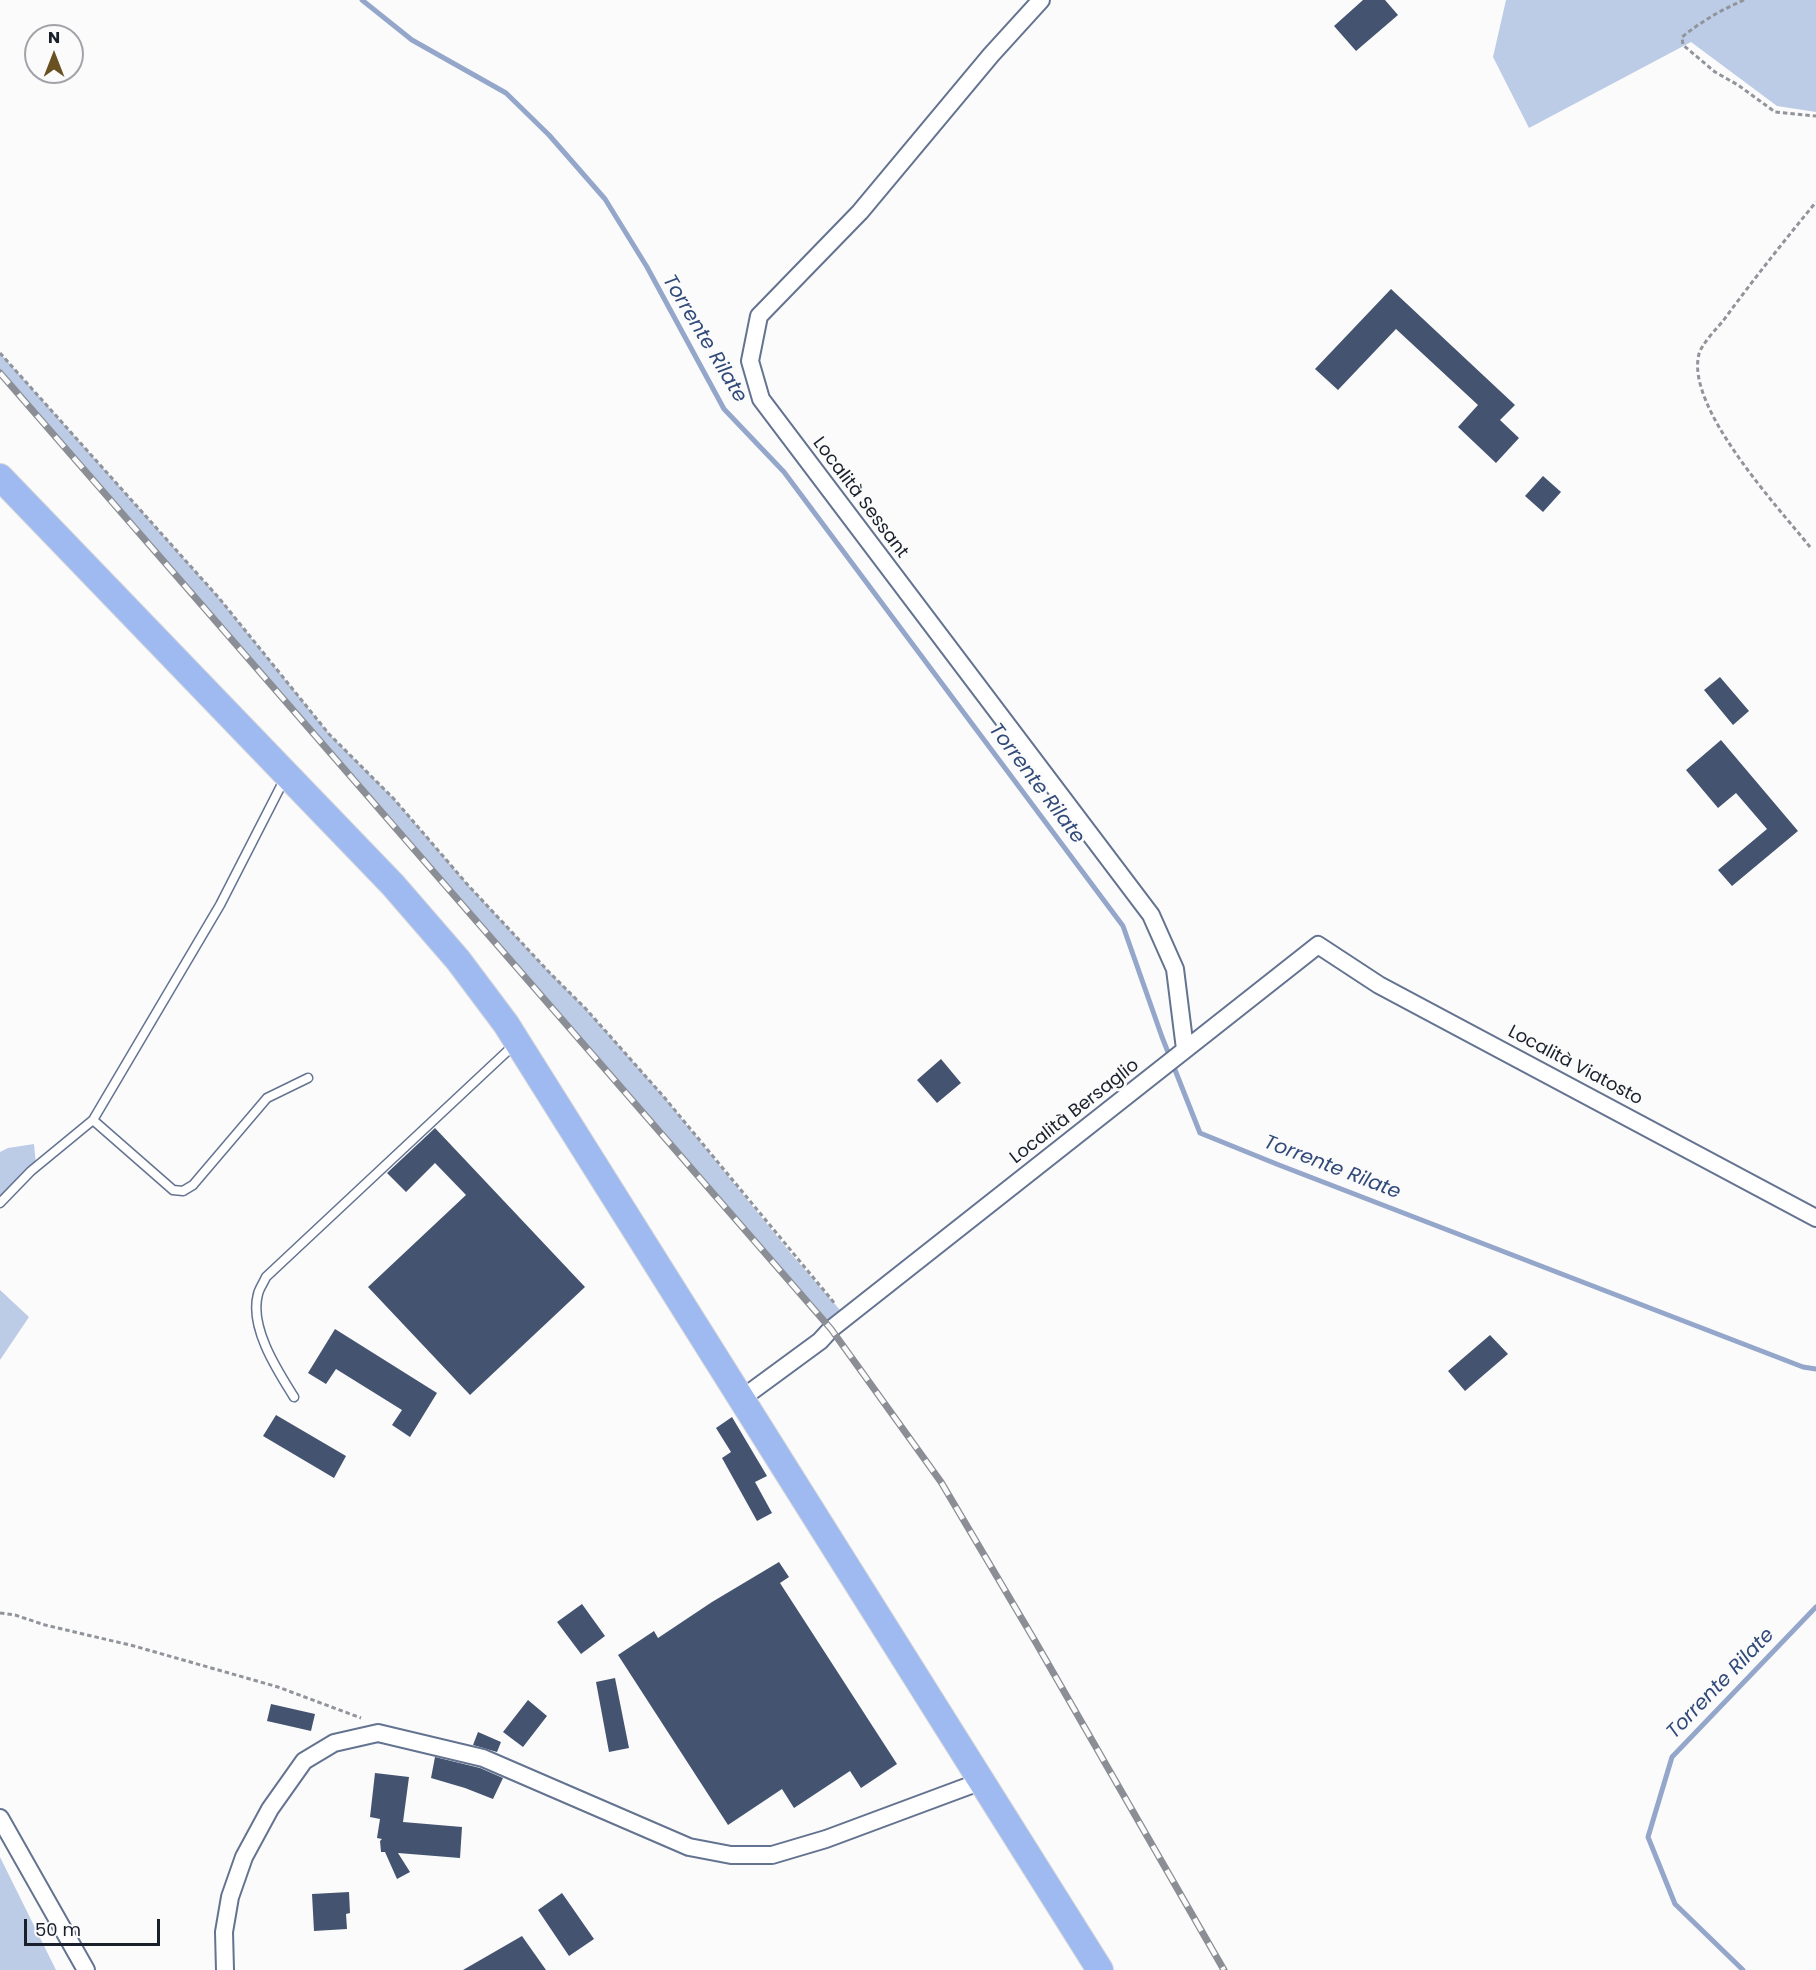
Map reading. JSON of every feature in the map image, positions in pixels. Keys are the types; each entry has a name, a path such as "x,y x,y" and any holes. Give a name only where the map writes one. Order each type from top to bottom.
{"main road":[{"path":"0,477 407,901 458,960 517,1042 1100,1970"}],"street":[{"name":"Località Sessant","path":"1041,0 991,55 860,212 759,316 750,361 761,399 1150,915 1175,969 1182,1052"},
{"name":"Località Bersaglio","path":"741,1399 820,1341 1318,945"},
{"name":"Località Viatosto","path":"1318,945 1379,984 1816,1218"},
{"path":"225,1970 224,1932 230,1897 244,1857 270,1809 304,1761 318,1750 334,1743 378,1733 483,1758 689,1847 731,1855 772,1855 826,1839 982,1781"},
{"path":"0,1818 86,1970"}],"lane":[{"path":"0,1203 32,1171 93,1120 220,905 286,775"},
{"path":"294,1396 270,1358 257,1320 257,1295 266,1277 517,1042"},
{"path":"93,1120 173,1190 183,1191 193,1185 267,1098 308,1078"}],"path":[{"path":"1744,0 1724,8 1701,22 1682,37 1683,45 1715,72 1738,85 1775,112 1816,116"},
{"path":"1810,547 1752,475 1715,422 1699,383 1699,353 1768,260 1816,202"},
{"path":"0,353 219,598 329,734 394,799 466,884 586,1009 664,1097 793,1256 852,1314"},
{"path":"0,1613 134,1646 278,1687 363,1719 378,1733"}],"shaded area":[{"path":"1506,0 1816,0 1816,112 1777,106 1691,42 1529,128 1493,57"},
{"path":"0,353 219,598 329,734 394,799 467,884 586,1009 664,1097 793,1256 847,1318 831,1329 0,373"},
{"path":"34,1144 36,1165 0,1208 0,1152 8,1148"},
{"path":"0,1290 29,1317 0,1360"},
{"path":"0,1857 56,1970 0,1970"}],"building":[{"path":"1363,0 1385,0 1398,15 1356,51 1334,26"},
{"path":"1391,289 1515,405 1500,420 1519,438 1496,463 1458,427 1478,405 1396,329 1338,390 1315,369"},
{"path":"1543,476 1561,492 1543,512 1525,496"},
{"path":"1720,677 1749,711 1733,725 1704,690"},
{"path":"1721,740 1798,831 1732,886 1718,870 1767,829 1736,793 1718,808 1686,770"},
{"path":"941,1059 961,1083 937,1103 917,1080"},
{"path":"435,1128 585,1287 470,1395 368,1287 466,1195 435,1163 406,1192 387,1173"},
{"path":"335,1329 437,1393 410,1437 392,1425 402,1410 336,1369 326,1384 308,1373"},
{"path":"1490,1335 1508,1354 1465,1391 1448,1371"},
{"path":"276,1415 346,1456 334,1478 263,1436"},
{"path":"732,1417 767,1476 755,1482 772,1513 757,1521 722,1458 731,1452 716,1428"},
{"path":"779,1562 789,1577 780,1583 897,1764 861,1788 850,1771 794,1808 782,1789 728,1825 618,1655 654,1631 658,1638"},
{"path":"582,1604 605,1636 581,1654 557,1622"},
{"path":"615,1678 629,1748 609,1752 596,1682"},
{"path":"528,1700 547,1716 523,1747 503,1732"},
{"path":"271,1704 315,1714 311,1731 267,1721"},
{"path":"478,1732 501,1742 497,1752 473,1745"},
{"path":"435,1757 480,1768 503,1778 493,1799 431,1778"},
{"path":"375,1773 409,1777 403,1822 462,1827 460,1858 398,1853 410,1872 397,1879 385,1852 381,1852 380,1841 382,1839 377,1838 380,1819 370,1817"},
{"path":"349,1892 350,1913 346,1914 347,1929 314,1931 312,1894"},
{"path":"562,1893 594,1939 569,1956 538,1910"},
{"path":"522,1936 546,1970 463,1970"}],"waterway":[{"name":"Torrente Rilate","path":"362,0 412,40 506,93 549,135 605,199 647,267 724,409 784,472 1123,926 1162,1037 1200,1133 1803,1367 1816,1369"},
{"name":"Torrente Rilate","path":"1743,1970 1675,1904 1648,1837 1672,1757 1816,1607"}],"railway":[{"path":"0,373 831,1329 941,1482 1224,1970"}]}
